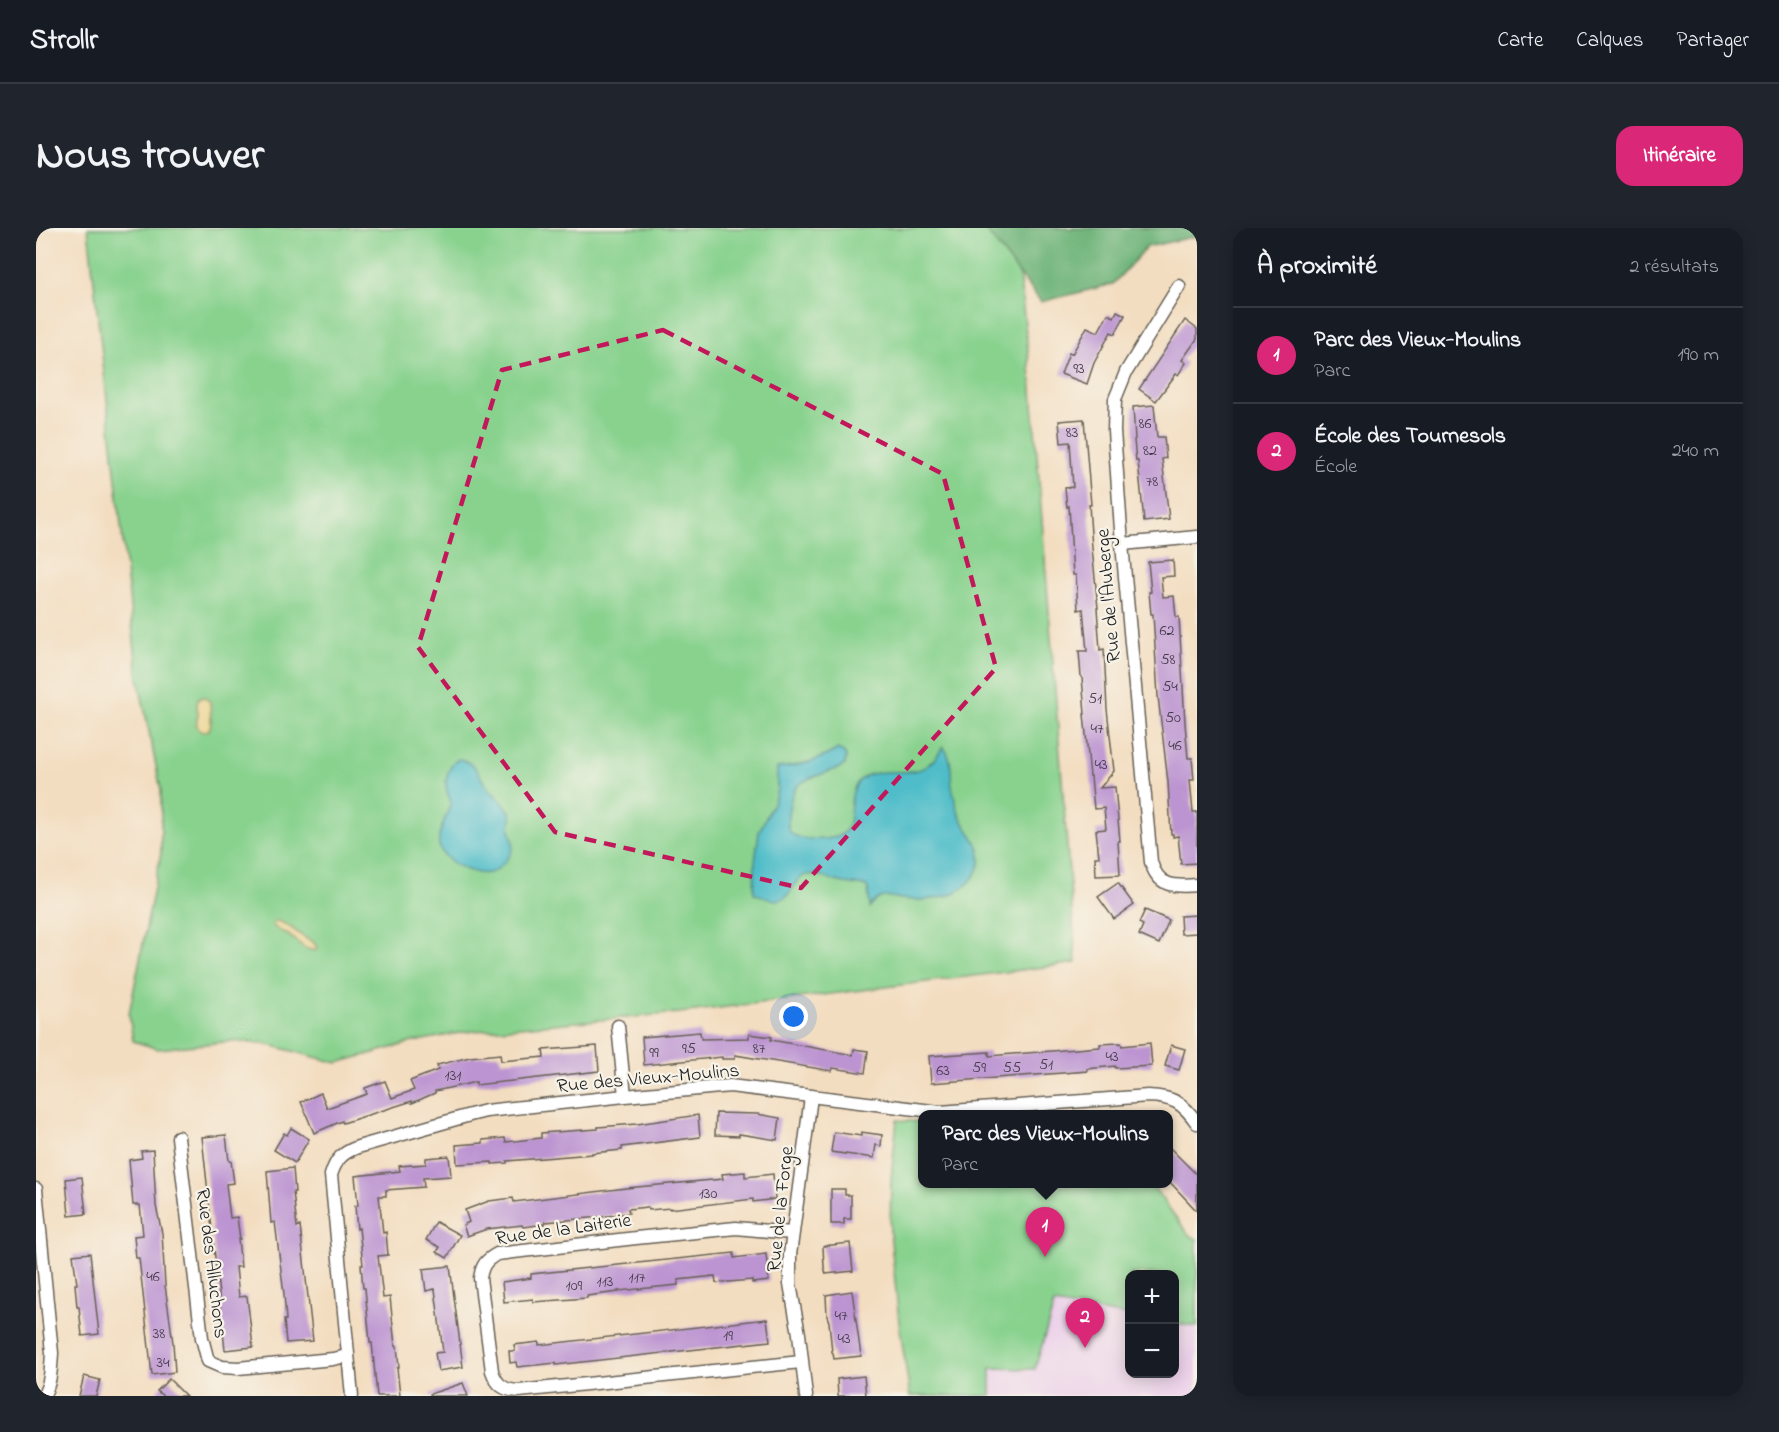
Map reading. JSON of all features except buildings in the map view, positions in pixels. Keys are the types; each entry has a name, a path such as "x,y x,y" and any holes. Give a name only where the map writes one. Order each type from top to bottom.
{"street":[{"name":"Rue de l'Auberge","path":"1179,286 1125,372 1115,399 1114,431 1151,862 1160,880 1184,886 1197,885"},
{"path":"1122,544 1197,537"},
{"path":"618,1026 625,1095"},
{"name":"Rue des Vieux-Moulins","path":"352,1396 331,1175 339,1158 347,1151 470,1114 625,1095 730,1086 924,1110"},
{"name":"Rue de la Forge","path":"806,1396 799,1334 790,1284 789,1255 812,1096"},
{"name":"Rue des Vieux-Moulins","path":"966,1110 1162,1096 1183,1105 1197,1123"},
{"name":"Rue des Alluchons","path":"178,1137 202,1338 208,1361 222,1367 238,1368 347,1356"},
{"path":"36,1189 52,1353 51,1369 43,1396"},
{"name":"Rue de la Laiterie","path":"792,1233 736,1228 497,1254 488,1259 482,1268 480,1278 492,1371 495,1381 501,1387 509,1390 519,1391 801,1362"}],"highlighted area":[{"path":"663,330 943,474 996,668 801,888 555,832 418,647 502,370"}],"shaded area":[{"path":"1054,1304 1125,1315 1125,1378 1179,1378 1179,1324 1197,1327 1197,1396 991,1396 991,1368 1034,1369"}],"green space":[{"path":"88,228 1014,228 1031,377 1076,963 679,1013 464,1032 413,1042 337,1063 266,1044 233,1041 158,1049 133,1041 129,1014 161,853 161,790 138,678"},
{"path":"984,228 1197,228 1197,236 1147,247 1113,284 1041,302"},
{"path":"897,1120 918,1122 918,1188 1154,1188 1189,1235 1197,1239 1197,1327 1179,1324 1179,1270 1125,1270 1125,1315 1054,1304 1035,1369 991,1368 991,1396 910,1396 899,1322 890,1231 891,1179"}],"sand":[{"path":"204,697 210,702 211,723 209,730 202,732 197,726 197,704 199,698"},
{"path":"276,921 312,941 317,947 316,950 304,947 274,927 273,923"}],"water":[{"path":"943,747 950,760 952,789 959,815 975,840 980,853 978,871 965,886 951,895 930,899 909,900 883,897 870,907 868,888 822,876 803,876 786,897 777,900 754,893 759,832 774,801 777,790 777,768 809,762 838,749 846,756 845,765 798,785 790,801 788,824 791,833 807,839 829,838 840,835 846,830 854,789 858,782 873,774 918,770 931,763"},
{"path":"459,759 475,768 487,787 504,804 511,815 510,829 513,847 507,858 493,872 482,873 464,869 449,860 440,846 439,838 450,804 446,787 447,777 452,765"}],"place":[{"name":"Parc des Vieux-Moulins","path":"1045,1257"},
{"name":"École des Tournesols","path":"1085,1348"}]}
